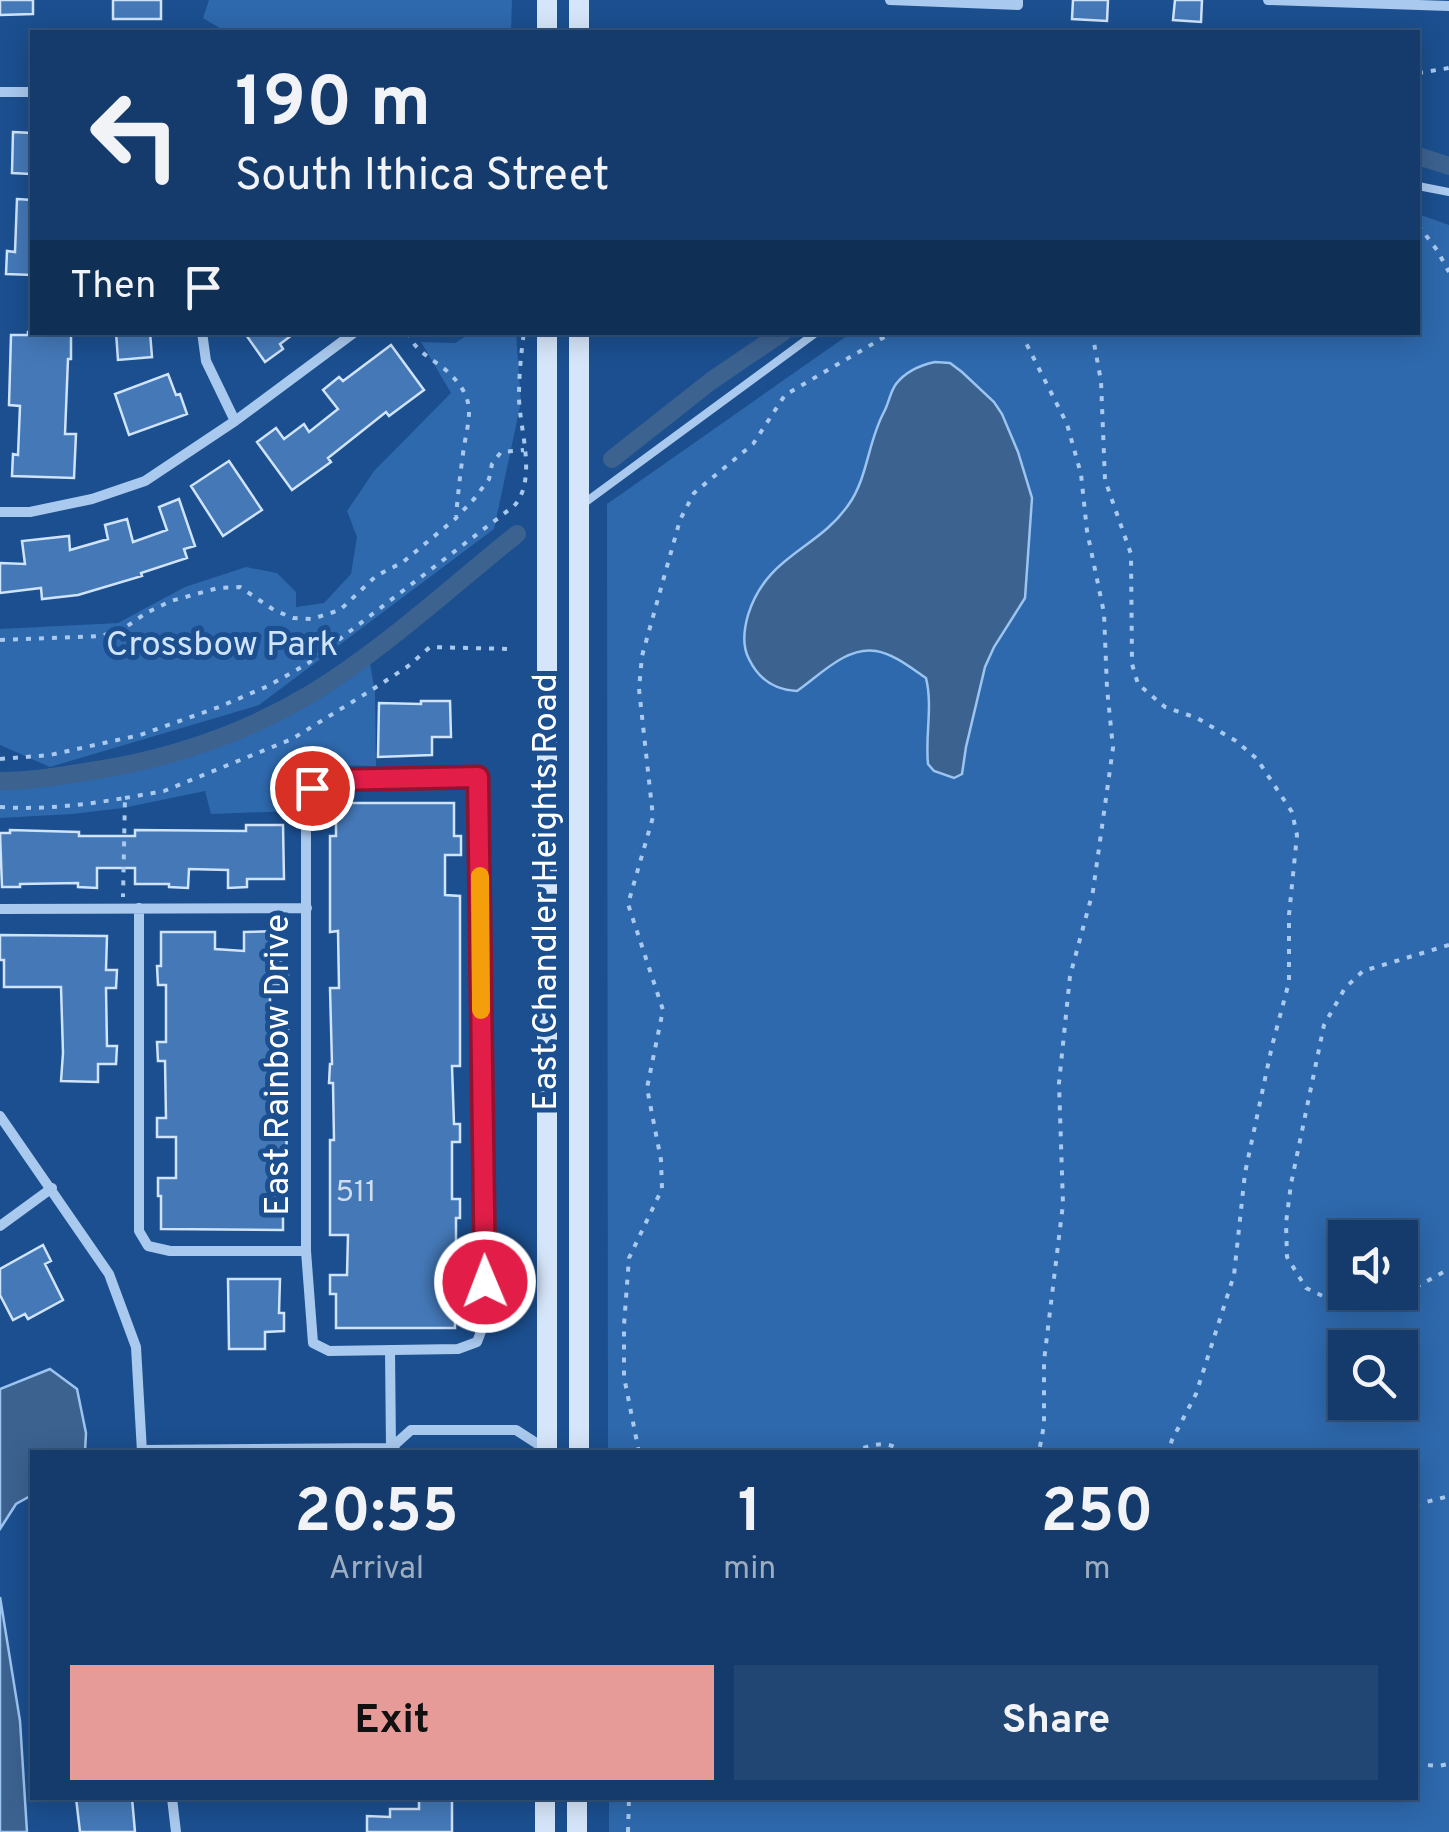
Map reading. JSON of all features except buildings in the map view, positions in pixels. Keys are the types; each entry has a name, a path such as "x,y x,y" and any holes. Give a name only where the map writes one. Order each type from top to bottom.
{"main road":[{"path":"547,0 547,30"},
{"path":"580,0 580,30"},
{"name":"East Chandler Heights Road","path":"545,1450 547,335"},
{"name":"East Chandler Heights Road","path":"579,335 579,1450"},
{"path":"547,392 578,392"},
{"path":"547,477 579,456"},
{"path":"547,532 579,506"},
{"path":"545,1800 545,1832"},
{"path":"577,1800 577,1832"}],"street":[{"path":"890,0 1018,3"},
{"path":"1268,0 1449,6"},
{"path":"0,92 30,92"},
{"path":"202,335 206,361 235,422"},
{"path":"0,512 30,512 92,499 145,481 235,422 351,335"},
{"name":"East Rainbow Drive","path":"478,777 486,1321 477,1342 458,1349 328,1351 313,1344 306,1250 307,908 306,805 312,788 330,780 478,777"},
{"path":"139,908 139,1231 148,1246 170,1250 306,1250"},
{"path":"0,909 307,908"},
{"path":"0,1116 110,1274 136,1346 142,1450"},
{"path":"0,1226 52,1188"},
{"path":"390,1350 394,1450"},
{"path":"394,1450 412,1430 516,1430 542,1450"},
{"path":"172,1800 176,1832"}],"lane":[{"path":"1420,186 1449,192"},
{"path":"579,506 812,335"}],"path":[{"path":"1420,73 1449,68"},
{"path":"1420,229 1449,272"},
{"path":"409,335 416,349 461,385 470,405 455,519"},
{"path":"0,759 50,755 140,735 219,708 268,686 307,664 514,506 522,492 526,450 519,400 523,335"},
{"path":"639,1450 624,1377 624,1325 629,1258 662,1189 661,1160 647,1088 663,1010 628,904 653,818 639,689 642,656 680,520 694,494 752,444 785,395 888,335"},
{"path":"1024,335 1067,424 1081,474 1087,532 1104,613 1113,748 1093,891 1070,976 1066,1012 1059,1083 1063,1204 1044,1361 1044,1425 1039,1450"},
{"path":"1093,335 1101,381 1106,480 1130,554 1132,664 1138,684 1165,707 1197,718 1236,741 1257,759 1292,812 1297,835 1289,982 1245,1172 1234,1275 1196,1394 1169,1450"},
{"path":"0,640 101,636 123,630 171,600 218,588 240,588 293,618 312,618 340,610 376,576 403,562 455,519 489,479 492,464 501,452 526,450"},
{"path":"0,807 82,805 164,791 292,739 407,667 430,647 510,648"},
{"path":"123,908 125,798"},
{"path":"1449,945 1362,971 1344,988 1324,1024 1286,1223 1287,1257 1306,1288 1331,1300 1366,1306 1400,1296 1449,1269"},
{"path":"856,1450 875,1444 894,1445 900,1450"},
{"path":"1418,1504 1449,1496"},
{"path":"1418,1764 1449,1764"},
{"path":"628,1832 629,1800"}],"green space":[{"path":"209,0 512,0 511,30 223,30 203,18"},
{"path":"1420,215 1449,225 1449,1832 609,1832 609,1800 1418,1800 1418,1450 608,1450 607,504 848,335 1420,335"},
{"name":"Crossbow Park","path":"467,335 516,335 521,402 494,529 259,705 50,767 0,745 0,629 118,623 185,587 246,567 277,573 296,592 296,607 324,603 351,574 357,537 347,511 374,471 451,393 421,342 455,343"},
{"path":"369,658 375,692 376,766 334,766 314,772 299,787 293,811 211,814 205,791 123,808 0,818 0,785 71,780 174,757 254,727 329,687"}],"shaded area":[{"path":"935,362 950,363 994,402 1018,452 1032,498 1025,598 985,667 962,774 954,778 934,771 928,764 926,678 896,658 876,651 854,653 797,691 775,686 758,673 745,643 748,615 767,578 823,532 849,504 896,384 914,369"},
{"path":"50,1369 77,1389 86,1433 85,1450 30,1450 30,1496 16,1504 0,1529 0,1389"},
{"path":"0,1597 20,1721 27,1832 0,1832"}],"waterway":[{"path":"1420,157 1449,166"},
{"path":"612,459 711,381 779,335"},
{"path":"0,781 57,776 149,760 260,721 312,693 365,657 517,534"}],"slow traffic":[{"path":"480,876 481,1010"}],"route":[{"path":"312,788 330,780 478,777 485,1282"}]}
